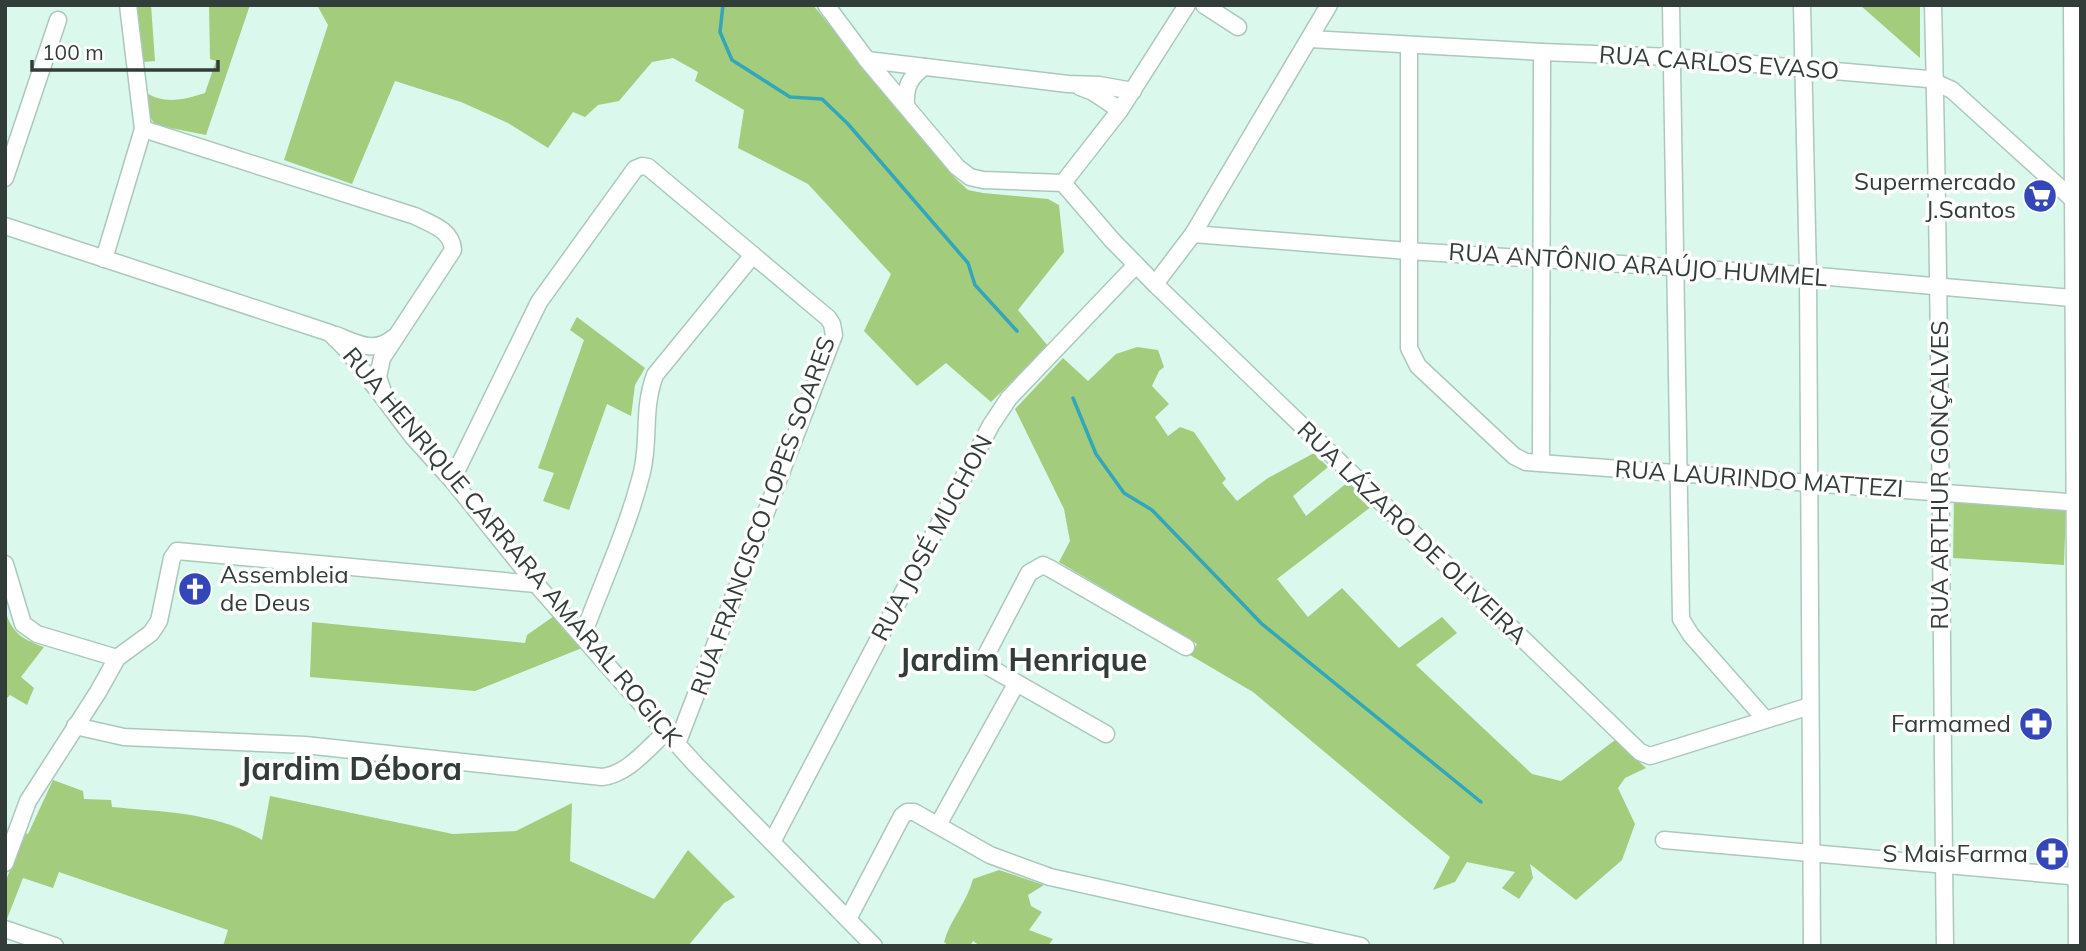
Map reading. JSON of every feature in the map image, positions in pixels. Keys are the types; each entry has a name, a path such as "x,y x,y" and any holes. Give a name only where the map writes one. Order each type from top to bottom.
{"street":[{"path":"104,259 144,129 128,5"},
{"path":"826,5 867,60 957,167 970,177 983,180 1063,183 1120,110 1187,5"},
{"path":"1168,5 1176,21"},
{"path":"1204,5 1238,27"},
{"path":"1155,284 1193,234 1329,5"},
{"path":"1671,5 1681,619 1691,635 1765,719"},
{"path":"1802,5 1808,275 1812,946"},
{"name":"RUA ARTHUR GONÇALVES","path":"1933,5 1939,287 1945,946"},
{"path":"2071,10 2076,39 2077,946"},
{"path":"5,178 58,20"},
{"name":"RUA CARLOS EVASO","path":"1310,39 1672,57 1935,80"},
{"path":"1408,251 1409,45"},
{"path":"1541,463 1542,52"},
{"path":"867,60 1133,90"},
{"path":"906,106 906,87 910,79 924,67"},
{"path":"1935,80 1952,90 2077,203"},
{"path":"1068,84 1093,92 1120,110"},
{"path":"144,129 415,216 445,231 452,240 453,250 396,336 379,368 378,377 387,402"},
{"name":"RUA FRANCISCO LOPES SOARES","path":"452,480 539,302 635,169 648,167 828,318 834,335 672,738"},
{"name":"RUA LÁZARO DE OLIVEIRA","path":"1063,183 1155,284 1640,752 1650,756 1810,706"},
{"name":"RUA HENRIQUE CARRARA AMARAL ROGICK","path":"5,226 330,333 348,351 413,437 452,480 536,584 672,738 874,946"},
{"name":"RUA ANTÔNIO ARAÚJO HUMMEL","path":"1193,234 1408,251 1808,275 2077,302"},
{"name":"RUA LAURINDO MATTEZI","path":"1408,251 1409,348 1412,358 1521,460 2078,503"},
{"path":"583,635 636,495 643,467 648,394 655,375 753,255"},
{"name":"RUA JOSÉ MUCHON","path":"772,842 990,425 1009,398 1136,265"},
{"path":"330,333 372,347 383,345 396,336"},
{"path":"5,863 28,801 117,658 151,633 159,621 172,558 177,551 536,584"},
{"path":"5,564 23,624 37,634 117,658"},
{"path":"1106,734 1016,684 983,661 1029,573 1043,565 1186,646"},
{"path":"938,825 1016,684"},
{"path":"75,726 124,737 305,745 602,777 614,776 672,738"},
{"path":"848,919 902,816 907,812 915,812 990,855 1050,877 1361,946"},
{"path":"1664,840 2079,877"},
{"path":"5,929 55,946"}],"green space":[{"path":"137,5 151,5 155,61 143,62"},
{"path":"209,5 250,5 206,135 155,125 149,115 147,93 168,100 205,93 216,61 210,59"},
{"path":"317,5 813,5 955,178 968,190 1048,199 1059,205 1064,252 1018,310 1048,346 991,402 946,363 917,386 864,331 891,274 808,184 738,148 744,110 695,81 698,72 673,58 652,62 619,101 598,105 585,117 573,112 548,148 508,123 461,102 395,81 352,184 284,160 328,25"},
{"path":"1860,5 1920,5 1920,58"},
{"path":"577,317 645,368 635,385 631,416 607,404 569,510 543,501 554,473 538,468 584,340 570,330"},
{"path":"1137,347 1158,350 1164,367 1152,386 1169,404 1155,417 1168,436 1180,427 1194,432 1226,479 1222,483 1237,501 1268,478 1314,453 1328,467 1293,496 1306,516 1348,482 1372,506 1277,579 1308,617 1342,588 1399,648 1442,617 1457,633 1416,665 1532,774 1561,781 1615,740 1646,768 1625,778 1618,788 1635,824 1622,860 1576,900 1530,864 1533,878 1519,899 1502,888 1515,872 1467,862 1455,882 1433,890 1450,857 1253,692 1190,655 1197,644 1059,562 1070,541 1064,509 1015,409 1063,358 1088,381 1116,354"},
{"path":"1954,500 2066,508 2064,565 1953,558"},
{"path":"5,610 14,630 44,647 21,677 34,688 27,705 10,695 5,700"},
{"path":"554,616 582,648 475,691 310,677 312,622 525,643 527,635"},
{"path":"53,780 83,791 84,799 111,800 112,807 170,812 208,819 245,831 262,840 270,796 453,834 516,831 572,803 570,861 654,899 688,850 735,897 724,903 688,946 223,946 228,930 59,872 53,888 23,878 5,924 5,883 24,833 28,834"},
{"path":"999,870 1044,885 1028,895 1031,906 1042,912 1029,930 1053,939 1048,946 980,946 973,941 970,946 949,946 944,942 973,879"}],"waterway":[{"path":"723,5 720,32 732,60 790,97 822,99 848,124 968,263 975,285 1017,331"},
{"path":"1073,398 1096,454 1124,493 1152,510 1262,624 1481,802"}],"place":[{"name":"Supermercado J.Santos","path":"2040,196"},
{"name":"Assembleia de Deus","path":"195,589"},
{"name":"Farmamed","path":"2036,724"},
{"name":"S MaisFarma","path":"2052,854"}],"district":[{"name":"Jardim Henrique","path":"1023,660"},
{"name":"Jardim Débora","path":"351,769"}]}
